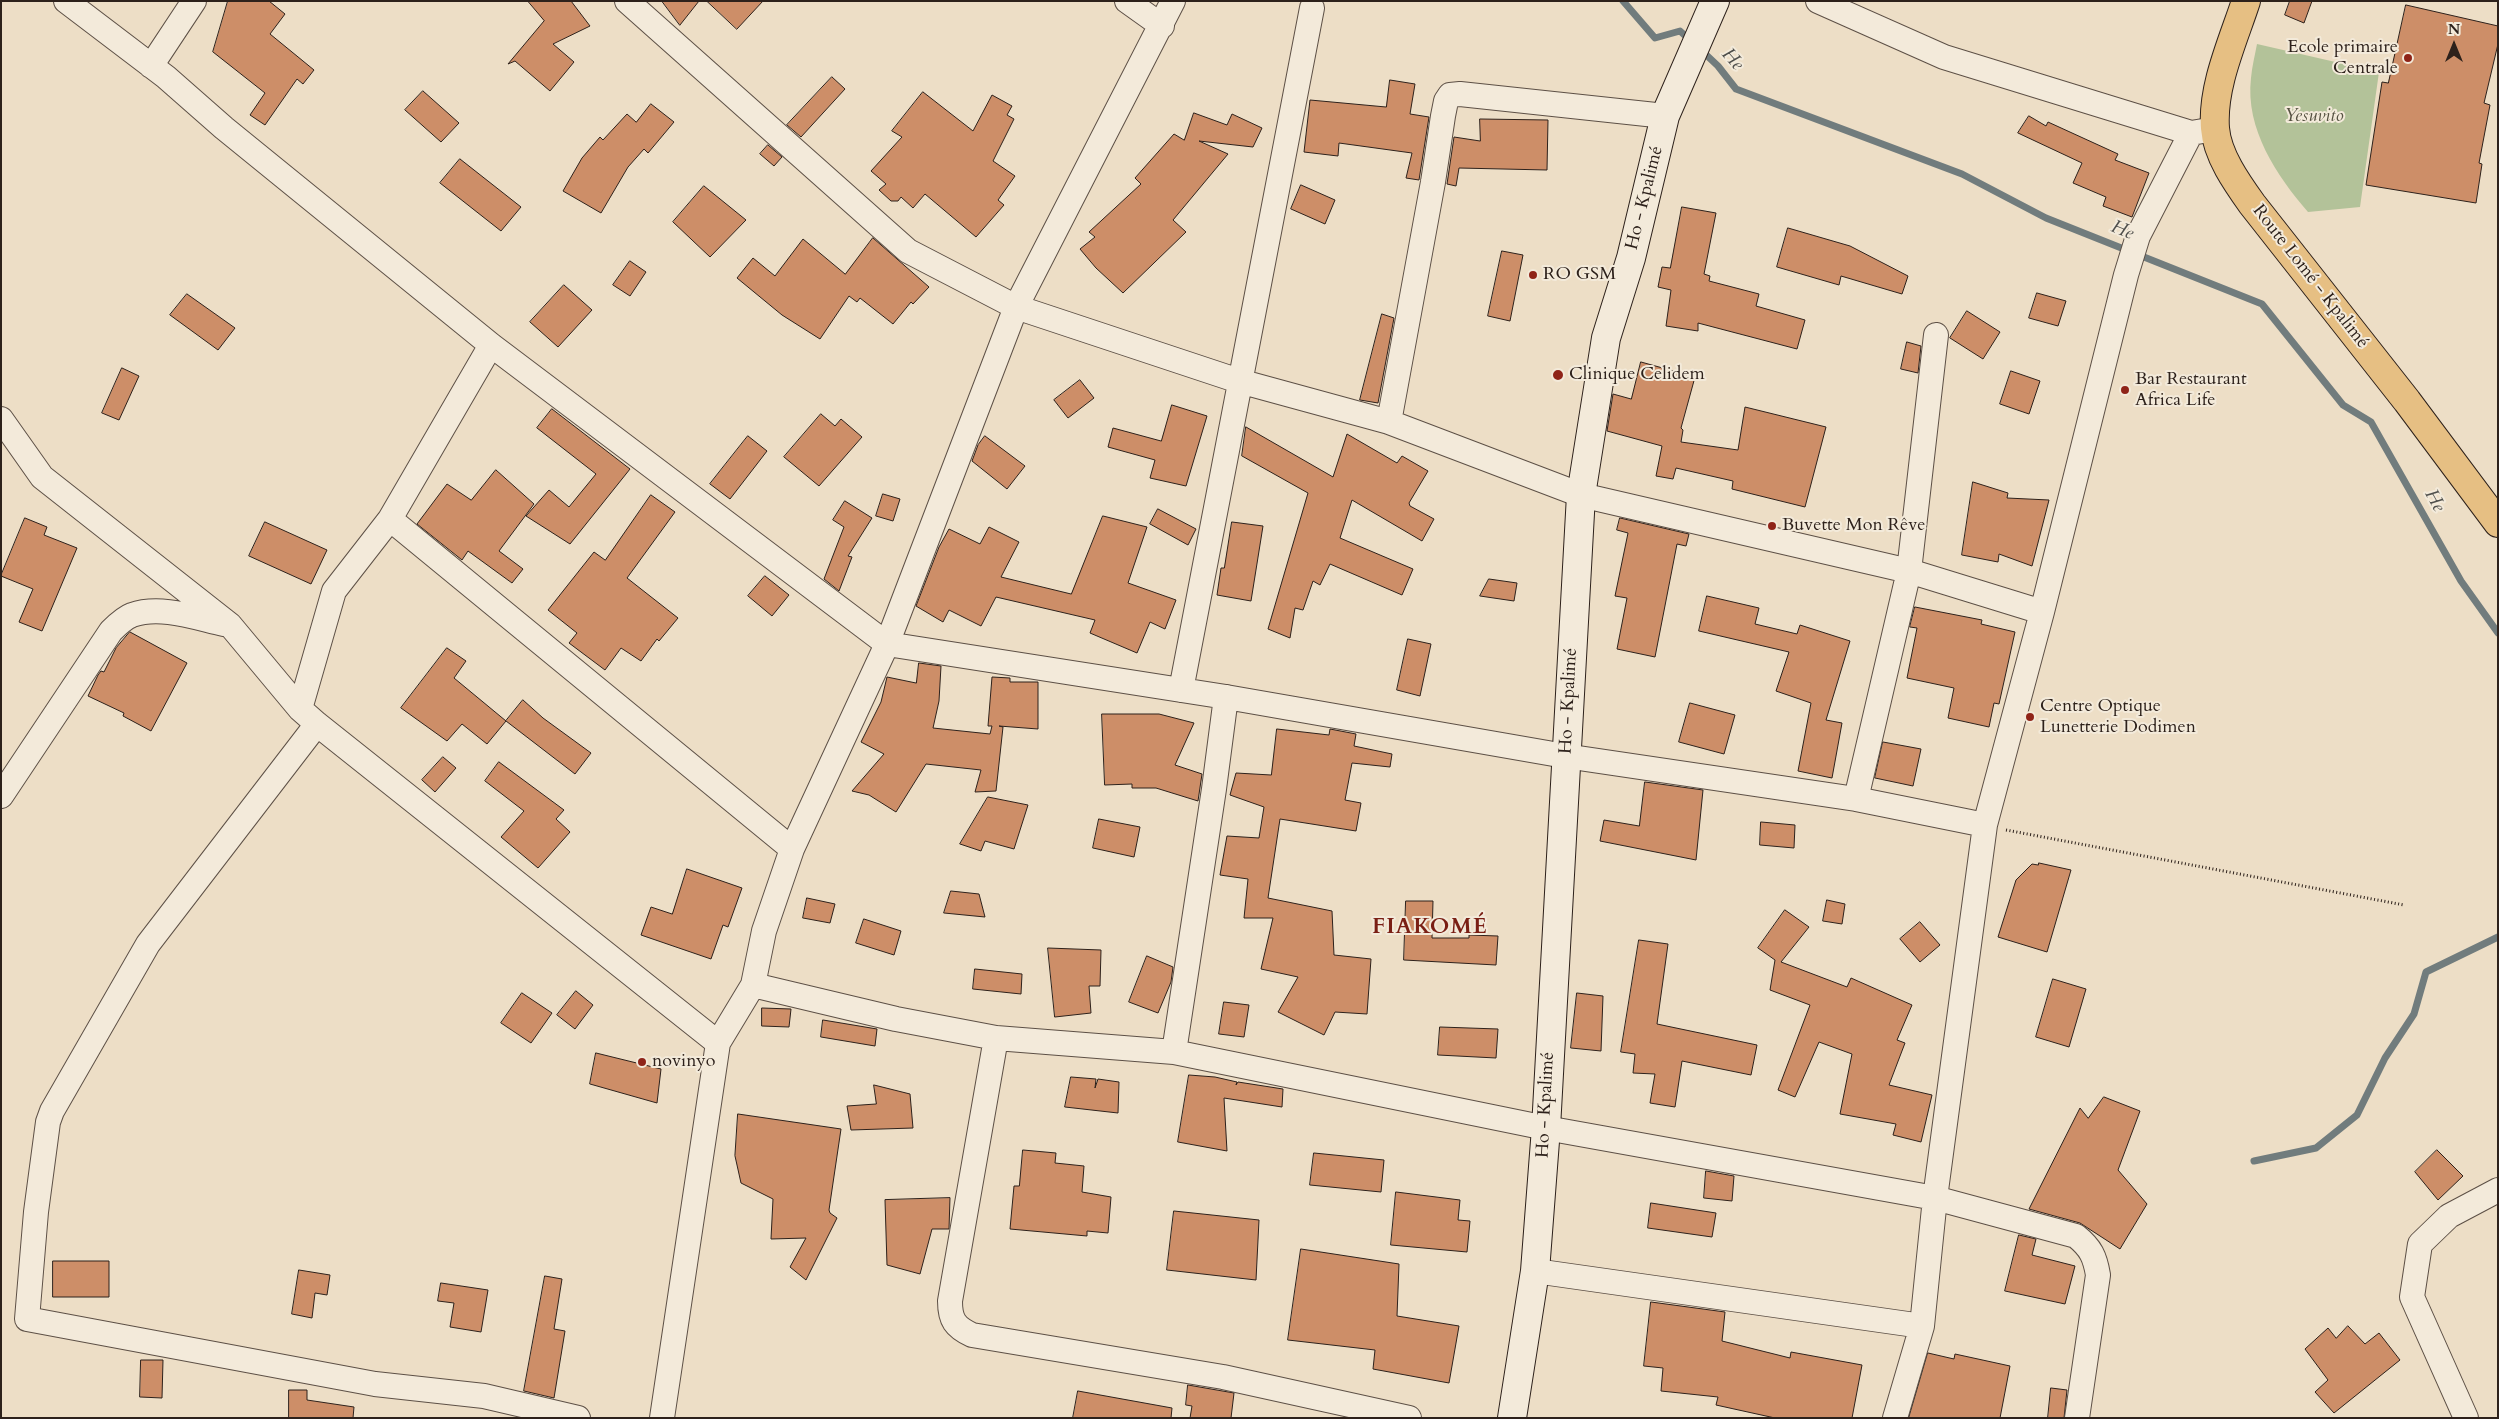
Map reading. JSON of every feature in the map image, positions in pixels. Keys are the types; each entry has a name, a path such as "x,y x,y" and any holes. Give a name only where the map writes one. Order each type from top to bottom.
{"main road":[{"name":"Ho - Kpalimé","path":"1512,1418 1535,1271 1546,1128 1565,756 1581,495 1606,338 1630,258 1665,116 1715,1"},
{"name":"Route Lomé - Kpalimé","path":"2246,1 2203,131 2222,153 2240,188 2401,393 2498,524"}],"street":[{"path":"66,1 151,66 490,345 887,644 1226,697 1565,756 1856,799 1985,826"},
{"path":"151,66 194,1"},
{"path":"627,1 908,251 1016,307 1239,381 1388,422 1581,495 1908,571 2042,612"},
{"path":"1127,1 1162,26"},
{"path":"662,1418 718,1042 753,985 764,932 792,850 887,644 1016,307 1162,26 1173,1"},
{"path":"1818,1 1944,57 2203,131 2138,236 2126,275 2042,612 1985,826 1935,1198 1922,1326 1895,1418"},
{"path":"1181,690 1312,8"},
{"path":"1388,422 1433,182 1443,116 1446,101 1450,95 1460,94 1665,116"},
{"path":"1856,799 1908,571 1936,335"},
{"path":"300,709 334,592 390,519 490,345"},
{"path":"1,419 42,477 230,625 300,709 317,724 718,1042"},
{"path":"390,519 792,850"},
{"path":"1,796 110,631 120,622 132,615 166,612 230,625"},
{"path":"1174,1052 1226,697"},
{"path":"317,724 148,944 52,1111 48,1122 36,1212 27,1319 374,1384 484,1396 578,1418"},
{"path":"753,985 896,1019 996,1038 1174,1052 1546,1128 1935,1198 2076,1236 2086,1244 2094,1255 2098,1275 2077,1418"},
{"path":"996,1038 950,1301 950,1315 954,1324 972,1334 1224,1377 1409,1418"},
{"path":"2466,1418 2412,1297 2420,1244 2449,1216 2498,1190"},
{"path":"1535,1271 1922,1326"}],"path":[{"path":"1985,826 2404,905"}],"green space":[{"name":"Yesuvito","path":"2257,44 2379,72 2360,207 2308,212 2285,183 2266,151 2253,115 2250,97 2251,78"}],"building":[{"path":"228,1 269,1 285,14 270,34 314,70 303,84 297,79 265,125 250,115 265,93 213,52"},
{"path":"528,1 571,1 590,26 553,44 574,62 550,91 515,61 508,64 544,21"},
{"path":"662,1 699,1 680,25"},
{"path":"707,1 763,1 737,29"},
{"path":"2290,1 2312,1 2304,23 2285,15"},
{"path":"2406,5 2498,26 2498,44 2484,103 2490,105 2479,163 2482,164 2476,203 2366,185 2382,82 2388,83"},
{"path":"832,77 845,89 801,137 787,125"},
{"path":"1390,80 1415,84 1410,114 1429,117 1419,180 1406,178 1412,153 1339,143 1338,156 1304,152 1310,100 1386,107"},
{"path":"423,91 459,123 441,142 405,110"},
{"path":"923,92 973,131 992,95 1012,106 1007,115 1014,119 993,161 1015,176 998,200 1004,205 976,237 925,194 913,208 901,197 898,201 891,201 879,190 886,184 871,171 902,137 892,131"},
{"path":"651,104 674,122 648,153 644,149 628,167 601,213 563,191 582,158 600,137 603,140 627,114 636,122"},
{"path":"1194,113 1227,125 1232,114 1262,128 1253,147 1199,141 1228,154 1173,220 1186,232 1123,293 1096,268 1080,249 1095,237 1089,232 1141,184 1135,178 1174,134 1184,140"},
{"path":"2029,116 2046,126 2048,122 2118,154 2115,160 2149,173 2132,217 2103,206 2106,197 2073,183 2082,163 2018,133"},
{"path":"1480,119 1548,120 1547,170 1459,168 1456,186 1447,184 1454,137 1480,141"},
{"path":"768,145 782,157 774,166 760,154"},
{"path":"460,159 521,207 501,231 440,183"},
{"path":"1301,185 1335,200 1325,224 1291,209"},
{"path":"704,186 746,220 710,257 673,222"},
{"path":"1682,207 1716,213 1704,274 1710,276 1709,281 1759,294 1756,306 1805,320 1797,349 1698,323 1698,331 1666,326 1671,290 1658,287 1662,267 1670,268"},
{"path":"1788,228 1850,246 1908,276 1902,294 1841,276 1839,285 1777,267"},
{"path":"873,238 929,287 913,304 911,302 893,324 860,298 857,302 849,296 820,339 782,315 737,278 753,258 775,276 803,239 845,274"},
{"path":"1502,251 1523,255 1510,321 1488,316"},
{"path":"630,261 646,272 630,296 613,285"},
{"path":"564,285 592,310 558,347 530,322"},
{"path":"2037,293 2066,301 2058,326 2029,318"},
{"path":"187,294 235,328 218,350 170,315"},
{"path":"1967,311 2000,332 1983,359 1950,338"},
{"path":"1382,314 1394,318 1378,403 1360,400"},
{"path":"1907,342 1921,346 1918,373 1901,369"},
{"path":"1641,362 1695,377 1681,428 1683,430 1681,442 1738,450 1745,407 1826,427 1805,507 1732,489 1733,481 1676,468 1673,479 1656,476 1662,446 1607,431 1613,394 1631,399"},
{"path":"122,368 139,376 119,420 102,413"},
{"path":"2011,371 2040,381 2029,414 2000,404"},
{"path":"1080,380 1094,398 1068,418 1054,400"},
{"path":"1172,405 1207,416 1186,486 1150,478 1155,460 1108,447 1113,428 1161,441"},
{"path":"552,409 630,469 570,544 526,516 549,490 569,507 596,474 537,428"},
{"path":"821,414 835,426 841,419 862,437 819,486 784,457"},
{"path":"1246,427 1333,477 1347,434 1397,463 1402,456 1428,471 1409,503 1410,506 1434,519 1422,541 1352,500 1340,538 1413,569 1402,595 1330,564 1320,585 1313,581 1303,610 1295,608 1290,638 1268,629 1308,493 1242,456"},
{"path":"748,436 767,451 730,499 710,484"},
{"path":"985,436 1025,466 1007,489 972,461 978,445"},
{"path":"496,470 534,504 499,551 523,569 512,583 468,551 462,560 417,524 447,484 471,500"},
{"path":"1973,482 2008,493 2007,498 2049,500 2032,566 1999,554 1998,562 1962,555"},
{"path":"883,494 900,499 893,521 876,516"},
{"path":"651,495 675,512 627,578 678,618 659,641 657,639 641,661 621,648 605,670 569,643 577,633 548,610 594,552 605,560"},
{"path":"845,501 872,518 848,556 852,557 839,591 824,579 844,527 833,520"},
{"path":"1158,509 1196,529 1188,545 1150,524"},
{"path":"1103,516 1147,527 1128,583 1176,600 1165,629 1150,622 1137,653 1090,633 1095,620 996,597 981,626 949,610 943,622 916,606 939,547 949,529 980,544 989,527 1019,542 1001,577 1071,594"},
{"path":"25,518 47,527 44,535 77,548 42,631 19,622 33,589 1,576"},
{"path":"1620,518 1689,534 1686,546 1677,544 1655,657 1617,649 1627,598 1615,596 1628,533 1617,530"},
{"path":"265,522 327,550 311,584 249,556"},
{"path":"1232,522 1263,526 1251,601 1217,595 1221,568 1224,568"},
{"path":"765,576 789,595 772,616 748,596"},
{"path":"1489,579 1517,583 1514,601 1480,596"},
{"path":"1707,596 1759,608 1755,624 1797,634 1800,625 1850,641 1826,720 1842,723 1832,778 1798,771 1811,703 1776,691 1789,652 1699,631"},
{"path":"1915,607 1982,620 1981,624 2015,632 1999,704 1994,703 1989,727 1948,718 1954,688 1907,678 1917,628 1910,627"},
{"path":"130,632 187,663 151,731 123,716 124,713 88,696 98,675 101,671 104,672 116,648"},
{"path":"1408,639 1431,644 1420,696 1397,690"},
{"path":"447,648 466,661 454,678 506,721 487,744 462,724 447,741 401,708"},
{"path":"919,663 941,666 939,701 933,728 990,734 992,726 988,726 992,677 1010,678 1010,682 1038,682 1038,729 999,726 1003,727 996,791 975,792 981,770 926,764 896,812 869,795 852,791 884,754 861,742 881,702 887,677 916,683"},
{"path":"523,700 543,718 591,753 575,774 506,721"},
{"path":"1690,703 1735,715 1724,754 1679,742"},
{"path":"1102,714 1159,714 1194,723 1175,765 1202,774 1198,801 1156,788 1132,788 1132,784 1105,785"},
{"path":"1277,729 1329,735 1330,729 1356,734 1354,746 1392,754 1390,767 1352,763 1345,800 1361,803 1356,831 1280,819 1268,898 1332,911 1334,955 1371,959 1367,1014 1335,1012 1324,1035 1278,1012 1298,977 1261,969 1273,918 1244,918 1248,879 1220,875 1227,836 1259,838 1264,807 1230,795 1236,773 1271,775"},
{"path":"1883,742 1921,749 1913,786 1875,778"},
{"path":"443,757 456,768 435,792 422,780"},
{"path":"499,762 564,810 556,819 570,832 538,868 501,837 524,811 485,781"},
{"path":"1645,782 1703,790 1696,860 1600,841 1604,820 1639,826"},
{"path":"988,797 1028,805 1014,849 985,841 981,851 960,844"},
{"path":"1099,819 1140,827 1134,857 1093,848"},
{"path":"1761,822 1795,825 1794,848 1760,845"},
{"path":"2039,863 2071,870 2047,952 1998,937 2016,880 2032,864 2038,865"},
{"path":"687,869 742,888 728,927 723,925 711,959 641,935 651,907 672,914"},
{"path":"951,891 979,894 985,917 944,913"},
{"path":"807,898 835,904 830,923 803,918"},
{"path":"1827,900 1845,904 1842,924 1823,921"},
{"path":"1406,901 1433,901 1432,938 1469,938 1469,935 1498,936 1496,965 1404,960"},
{"path":"1785,910 1809,927 1781,962 1847,987 1851,978 1912,1005 1897,1040 1905,1043 1889,1085 1932,1095 1921,1142 1893,1135 1896,1124 1840,1114 1852,1054 1819,1042 1795,1097 1778,1090 1810,1005 1770,990 1775,960 1758,948"},
{"path":"864,919 901,931 894,955 856,943"},
{"path":"1920,922 1940,945 1920,962 1900,939"},
{"path":"1639,940 1668,944 1657,1024 1757,1045 1751,1075 1682,1061 1675,1107 1650,1103 1655,1074 1633,1073 1635,1054 1621,1052"},
{"path":"1048,948 1101,950 1100,986 1089,986 1091,1013 1055,1017"},
{"path":"1147,956 1173,967 1171,982 1158,1013 1129,1002"},
{"path":"975,969 1022,974 1021,994 973,989"},
{"path":"2053,979 2086,989 2069,1047 2036,1037"},
{"path":"576,991 593,1005 575,1029 557,1015"},
{"path":"522,993 552,1013 531,1043 501,1023"},
{"path":"1577,993 1603,996 1601,1051 1571,1048"},
{"path":"1224,1002 1249,1005 1244,1037 1219,1034"},
{"path":"762,1008 791,1009 789,1027 762,1026"},
{"path":"823,1020 877,1029 875,1046 821,1037"},
{"path":"1440,1027 1498,1029 1496,1058 1438,1055"},
{"path":"596,1053 661,1069 657,1103 590,1084"},
{"path":"1189,1075 1215,1077 1237,1082 1236,1085 1238,1082 1283,1089 1282,1107 1224,1098 1227,1151 1178,1142"},
{"path":"1071,1077 1096,1079 1095,1088 1098,1079 1119,1082 1118,1113 1065,1107"},
{"path":"874,1085 910,1094 913,1128 851,1130 847,1106 876,1104"},
{"path":"2104,1097 2140,1111 2118,1170 2147,1204 2120,1249 2080,1223 2029,1209 2080,1108 2088,1118"},
{"path":"738,1114 841,1129 829,1210 837,1218 806,1280 790,1267 806,1238 771,1239 773,1199 741,1183 735,1156"},
{"path":"1023,1150 1056,1153 1055,1163 1084,1166 1082,1192 1111,1197 1108,1233 1087,1231 1087,1236 1010,1229 1014,1186 1019,1186"},
{"path":"2437,1150 2463,1176 2438,1200 2415,1172"},
{"path":"1314,1153 1384,1160 1381,1192 1310,1185"},
{"path":"1706,1171 1734,1176 1732,1201 1704,1198"},
{"path":"1396,1192 1460,1200 1458,1220 1470,1221 1467,1252 1391,1245"},
{"path":"950,1198 949,1229 932,1229 920,1274 887,1265 885,1200"},
{"path":"1651,1203 1716,1213 1712,1237 1648,1228"},
{"path":"1174,1211 1259,1220 1256,1280 1167,1270"},
{"path":"2019,1235 2036,1239 2032,1255 2075,1266 2065,1304 2005,1291"},
{"path":"1301,1249 1399,1264 1397,1316 1459,1326 1449,1383 1373,1369 1375,1350 1288,1340"},
{"path":"53,1261 109,1261 109,1297 53,1297"},
{"path":"299,1270 330,1275 327,1295 315,1293 312,1318 292,1314"},
{"path":"545,1276 562,1279 554,1329 565,1331 554,1398 524,1391"},
{"path":"441,1283 488,1290 481,1332 450,1327 454,1303 438,1301"},
{"path":"1651,1302 1725,1312 1722,1341 1790,1358 1791,1352 1862,1365 1852,1418 1775,1418 1716,1405 1718,1397 1661,1391 1663,1368 1644,1366"},
{"path":"2348,1326 2365,1344 2379,1333 2400,1360 2334,1413 2315,1392 2328,1380 2305,1349 2328,1328 2336,1338"},
{"path":"1928,1353 1954,1359 1955,1354 2010,1366 2000,1418 1909,1418"},
{"path":"141,1360 163,1360 162,1398 140,1397"},
{"path":"1188,1385 1234,1393 1231,1418 1190,1418 1192,1406 1186,1405"},
{"path":"2051,1388 2067,1390 2064,1418 2048,1418"},
{"path":"289,1390 307,1390 307,1400 354,1407 353,1418 289,1418"},
{"path":"1078,1391 1172,1408 1171,1418 1073,1418"}],"waterway":[{"name":"He","path":"1623,1 1655,38 1680,31 1691,41"},
{"name":"He","path":"1701,50 1718,66 1736,89 1962,174 2046,218 2262,304 2343,405 2371,422 2461,581 2498,633"},
{"path":"2254,1161 2316,1148 2357,1115 2385,1058 2414,1014 2426,972 2498,937"}],"place":[{"name":"Ecole primaire Centrale","path":"2408,58"},
{"name":"RO GSM","path":"1533,275"},
{"name":"Clinique Celidem","path":"1558,375"},
{"name":"Bar Restaurant Africa Life","path":"2125,390"},
{"name":"Buvette Mon Rêve","path":"1772,526"},
{"name":"Centre Optique Lunetterie Dodimen","path":"2030,717"},
{"name":"novinyo","path":"642,1062"}],"district":[{"name":"FIAKOMÉ","path":"1430,928"}]}
